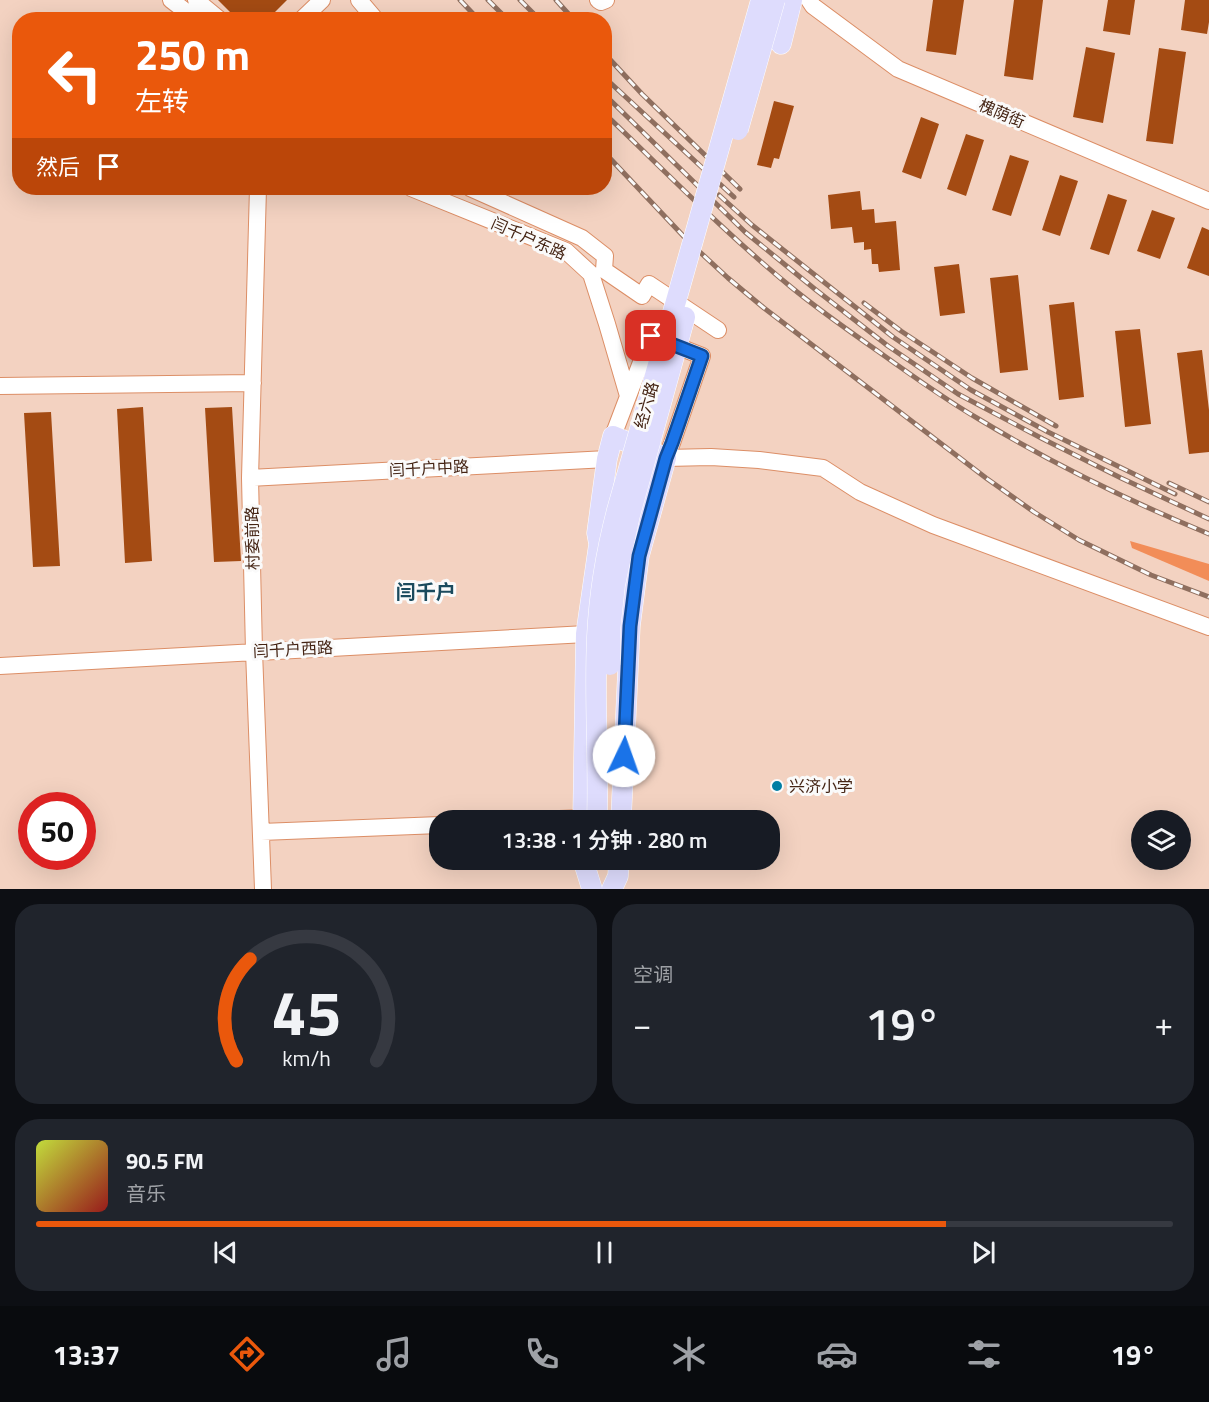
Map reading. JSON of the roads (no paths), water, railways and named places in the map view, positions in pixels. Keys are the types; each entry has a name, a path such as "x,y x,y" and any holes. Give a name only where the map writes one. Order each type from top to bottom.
{"main road":[{"path":"761,0 781,44 792,0"},
{"name":"经六路","path":"588,810 597,637 608,544 761,0"},
{"name":"经六路","path":"610,810 610,632 615,585 630,515 775,0"},
{"path":"588,810 586,634 599,544 597,533 612,436 666,458 639,556 630,626 621,810"},
{"path":"594,889 599,870"},
{"path":"605,870 610,889"}],"street":[{"path":"171,0 187,12"},
{"path":"196,0 210,12"},
{"path":"309,12 322,0"},
{"path":"358,0 369,12"},
{"path":"598,0 601,2 606,0"},
{"name":"槐荫街","path":"809,0 813,6 898,69 1209,201"},
{"name":"村委前路","path":"258,195 250,478 263,889"},
{"name":"闫千户东路","path":"428,195 566,251 591,274 628,396"},
{"path":"487,195 582,237 605,256 604,270"},
{"path":"579,263 604,270 642,296 649,284 718,330"},
{"path":"612,436 651,336 702,356 666,458 759,459 823,468 860,492 933,525 1209,627"},
{"path":"0,386 253,383"},
{"name":"闫千户中路","path":"250,478 607,459"},
{"name":"闫千户西路","path":"0,666 586,634"},
{"path":"261,832 429,825"}],"railway":[{"path":"460,0 471,12"},
{"path":"488,0 500,12"},
{"path":"520,0 532,12"},
{"path":"556,0 567,12"},
{"path":"612,62 740,189"},
{"path":"612,84 734,197"},
{"path":"612,102 745,232 888,346 958,394 1121,478 1209,519"},
{"path":"612,121 719,224 791,287 915,378 1005,435 1062,466 1120,495 1209,534"},
{"path":"612,160 689,242 728,278 986,478 1079,540 1151,575 1209,597"},
{"path":"719,195 752,225 893,337 971,390 1048,432 1175,494"},
{"path":"864,303 901,331 972,378 1056,426"},
{"path":"1169,483 1209,502"}],"place":[{"name":"兴济小学","path":"777,786"}],"district":[{"name":"闫千户","path":"426,592"}]}
